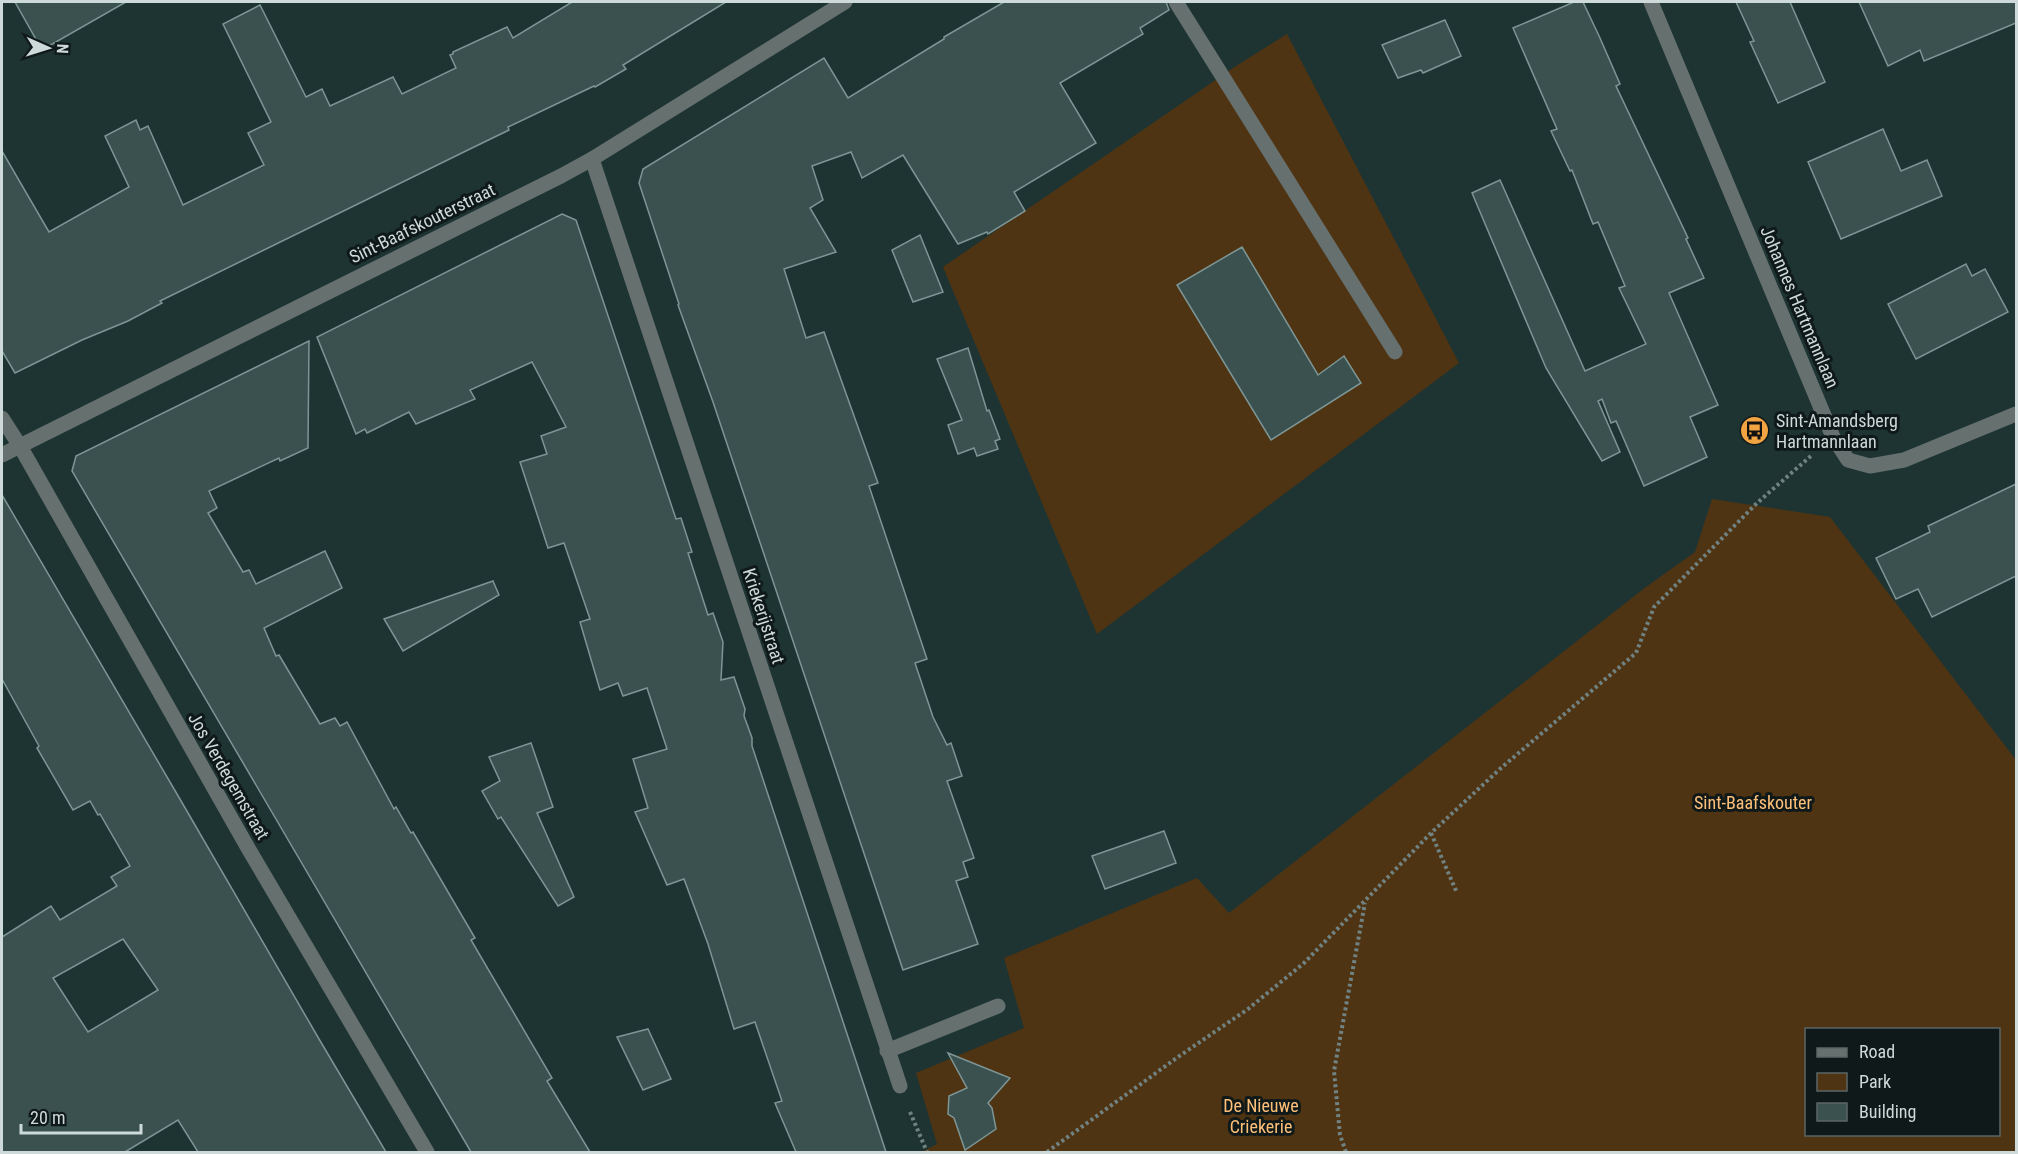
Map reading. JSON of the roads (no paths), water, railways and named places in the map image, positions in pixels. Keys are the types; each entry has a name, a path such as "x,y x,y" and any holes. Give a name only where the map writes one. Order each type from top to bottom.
{"street":[{"name":"Sint-Baafskouterstraat","path":"2,455 561,176 845,2"},
{"path":"1176,2 1395,352"},
{"name":"Johannes Hartmannlaan","path":"1651,2 1833,437 1848,460 1870,466 1904,460 2016,414"},
{"name":"Kriekerijstraat","path":"592,159 900,1086"},
{"name":"Jos Verdegemstraat","path":"2,418 248,848 427,1152"},
{"path":"887,1051 998,1006"}],"place":[{"name":"Sint-Amandsberg Hartmannlaan","path":"1755,430"}],"park label":[{"name":"Sint-Baafskouter","path":"1753,802"},
{"name":"De Nieuwe Criekerie","path":"1261,1115"}]}
